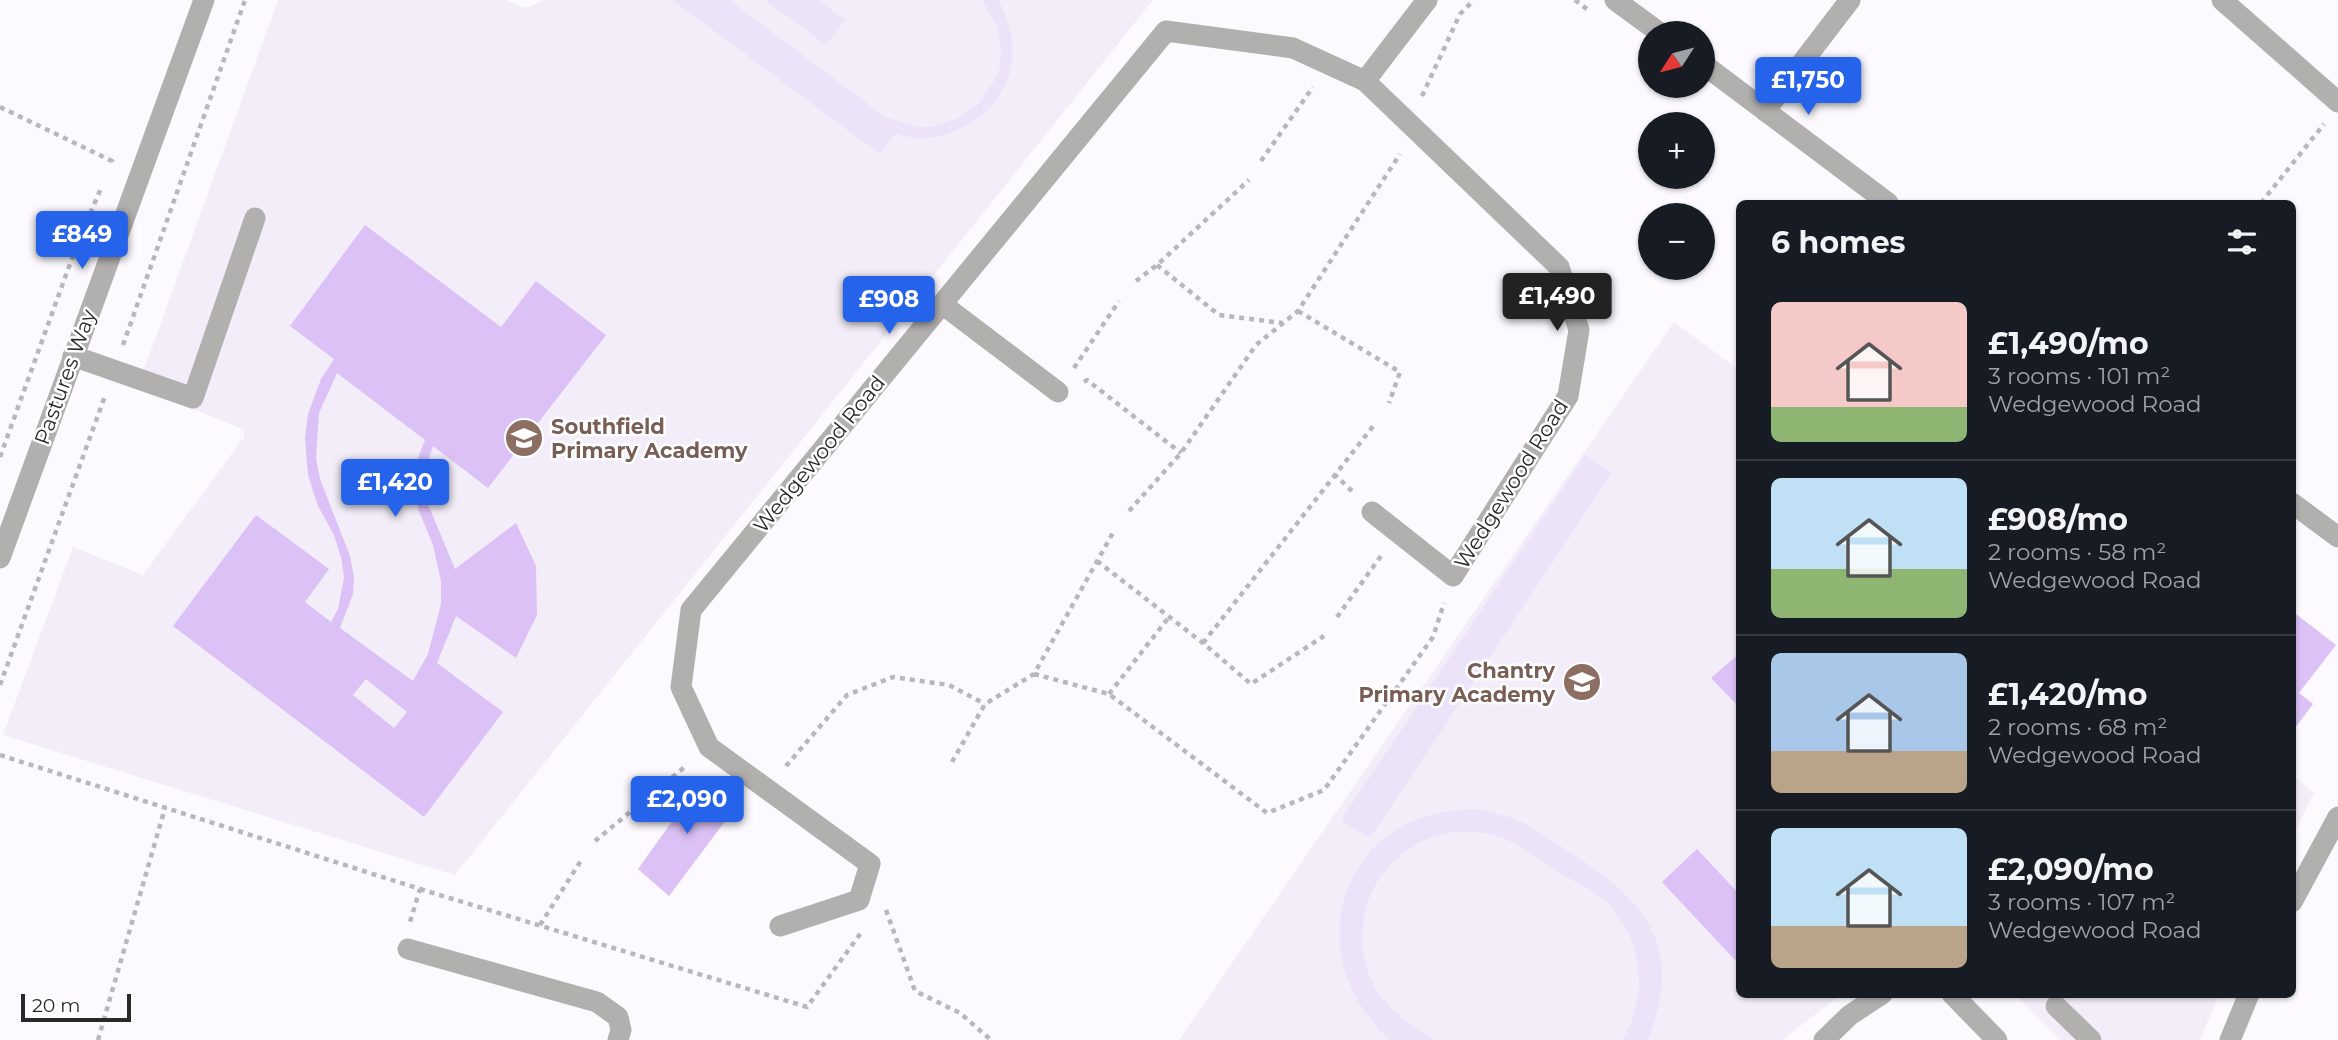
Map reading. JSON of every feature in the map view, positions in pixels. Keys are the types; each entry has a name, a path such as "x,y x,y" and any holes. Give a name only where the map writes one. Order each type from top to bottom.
{"street":[{"name":"Pastures Way","path":"0,558 204,0"},
{"path":"1365,80 1427,0"},
{"path":"1615,0 1644,21"},
{"path":"1765,111 1850,0"},
{"path":"2222,0 2334,109"},
{"name":"Wedgewood Road","path":"780,926 859,900 870,864 709,747 681,687 691,610 1166,31 1293,48 1365,80 1559,267 1578,330 1568,396 1453,576 1372,512"},
{"path":"1715,74 1884,200"},
{"path":"73,356 193,398 255,218"},
{"path":"942,304 1058,392"},
{"path":"2296,506 2338,537"},
{"path":"2296,895 2338,817"},
{"path":"408,949 597,1002 618,1017 621,1030 618,1040"},
{"path":"1824,1040 1850,1015 1876,998"},
{"path":"1956,998 1997,1040"},
{"path":"2230,1040 2247,998"},
{"path":"2056,1006 2091,1040"}],"path":[{"path":"0,685 245,0"},
{"path":"1129,511 1181,453 1256,345 1298,311 1410,124 1460,15 1474,0"},
{"path":"1261,161 1329,64"},
{"path":"0,107 112,161 107,172"},
{"path":"2264,200 2334,109"},
{"path":"1136,281 1249,180"},
{"path":"0,457 79,239 103,184"},
{"path":"1157,265 1219,315 1283,323"},
{"path":"1058,392 1119,301"},
{"path":"1298,311 1400,372 1389,403"},
{"path":"1058,392 1087,380 1181,453"},
{"path":"1203,643 1374,425"},
{"path":"1335,475 1372,512"},
{"path":"952,761 985,704 1034,674 1114,531"},
{"path":"1336,617 1398,532"},
{"path":"1097,561 1251,684 1324,635"},
{"path":"1034,674 1109,694 1267,813 1324,790 1433,637 1453,576"},
{"path":"1109,694 1169,617"},
{"path":"768,790 846,695 893,677 949,685 985,704"},
{"path":"595,841 709,747"},
{"path":"0,755 807,1007 868,923"},
{"path":"98,1040 165,808"},
{"path":"540,925 582,859"},
{"path":"408,949 409,923 420,888"},
{"path":"876,912 883,901 915,991 960,1013 992,1040"}],"shaded area":[{"name":"Southfield Primary Academy","path":"278,0 507,0 525,8 545,0 1153,0 455,875 3,735 73,547 143,575 244,437 244,430 138,386"},
{"path":"672,0 729,0 885,117 918,127 931,127 956,119 979,104 999,73 1001,51 997,26 982,0 998,0 1007,18 1012,55 1010,72 994,103 963,127 930,138 914,138 896,133 880,154"},
{"path":"765,0 818,0 845,20 826,45"},
{"name":"Chantry Primary Academy","path":"1674,322 1736,368 1736,998 1837,998 1782,1040 1179,1040"},
{"path":"1585,455 1612,473 1370,838 1341,820"},
{"path":"2296,778 2314,792 2296,830"},
{"path":"1477,809 1526,824 1589,865 1615,885 1638,908 1653,934 1661,963 1660,998 1648,1040 1622,1040 1631,1023 1639,987 1635,951 1619,917 1597,895 1520,846 1493,835 1470,831 1447,833 1407,850 1390,865 1367,903 1363,946 1371,980 1379,994 1402,1018 1433,1040 1391,1040 1369,1017 1353,991 1343,963 1340,934 1343,905 1353,878 1370,853 1404,825 1434,814"},
{"path":"2019,998 2217,998 2200,1040 2061,1040"}],"building":[{"path":"365,225 501,327 536,281 606,335 488,488 433,446 424,481 427,502 455,569 516,523 536,566 537,615 516,658 456,616 437,663 503,712 424,817 173,626 256,515 329,569 305,602 331,622 338,609 344,578 342,561 334,535 318,506 308,475 305,438 308,414 321,379 334,359 290,326","holes":["337,373 425,440 418,458 414,485 419,511 433,545 441,581 441,604 428,654 413,681 340,628 353,594 354,578 350,556 320,479 316,458 319,413","366,679 407,712 394,728 353,695"]},
{"path":"2296,614 2336,645 2299,693 2313,704 2296,727"},
{"path":"1736,656 1736,704 1711,678"},
{"path":"703,778 738,804 669,896 638,869"},
{"path":"1697,849 1736,891 1735,960 1662,882"}],"place":[{"name":"Southfield Primary Academy","path":"524,438"},
{"name":"Chantry Primary Academy","path":"1582,682"}]}
